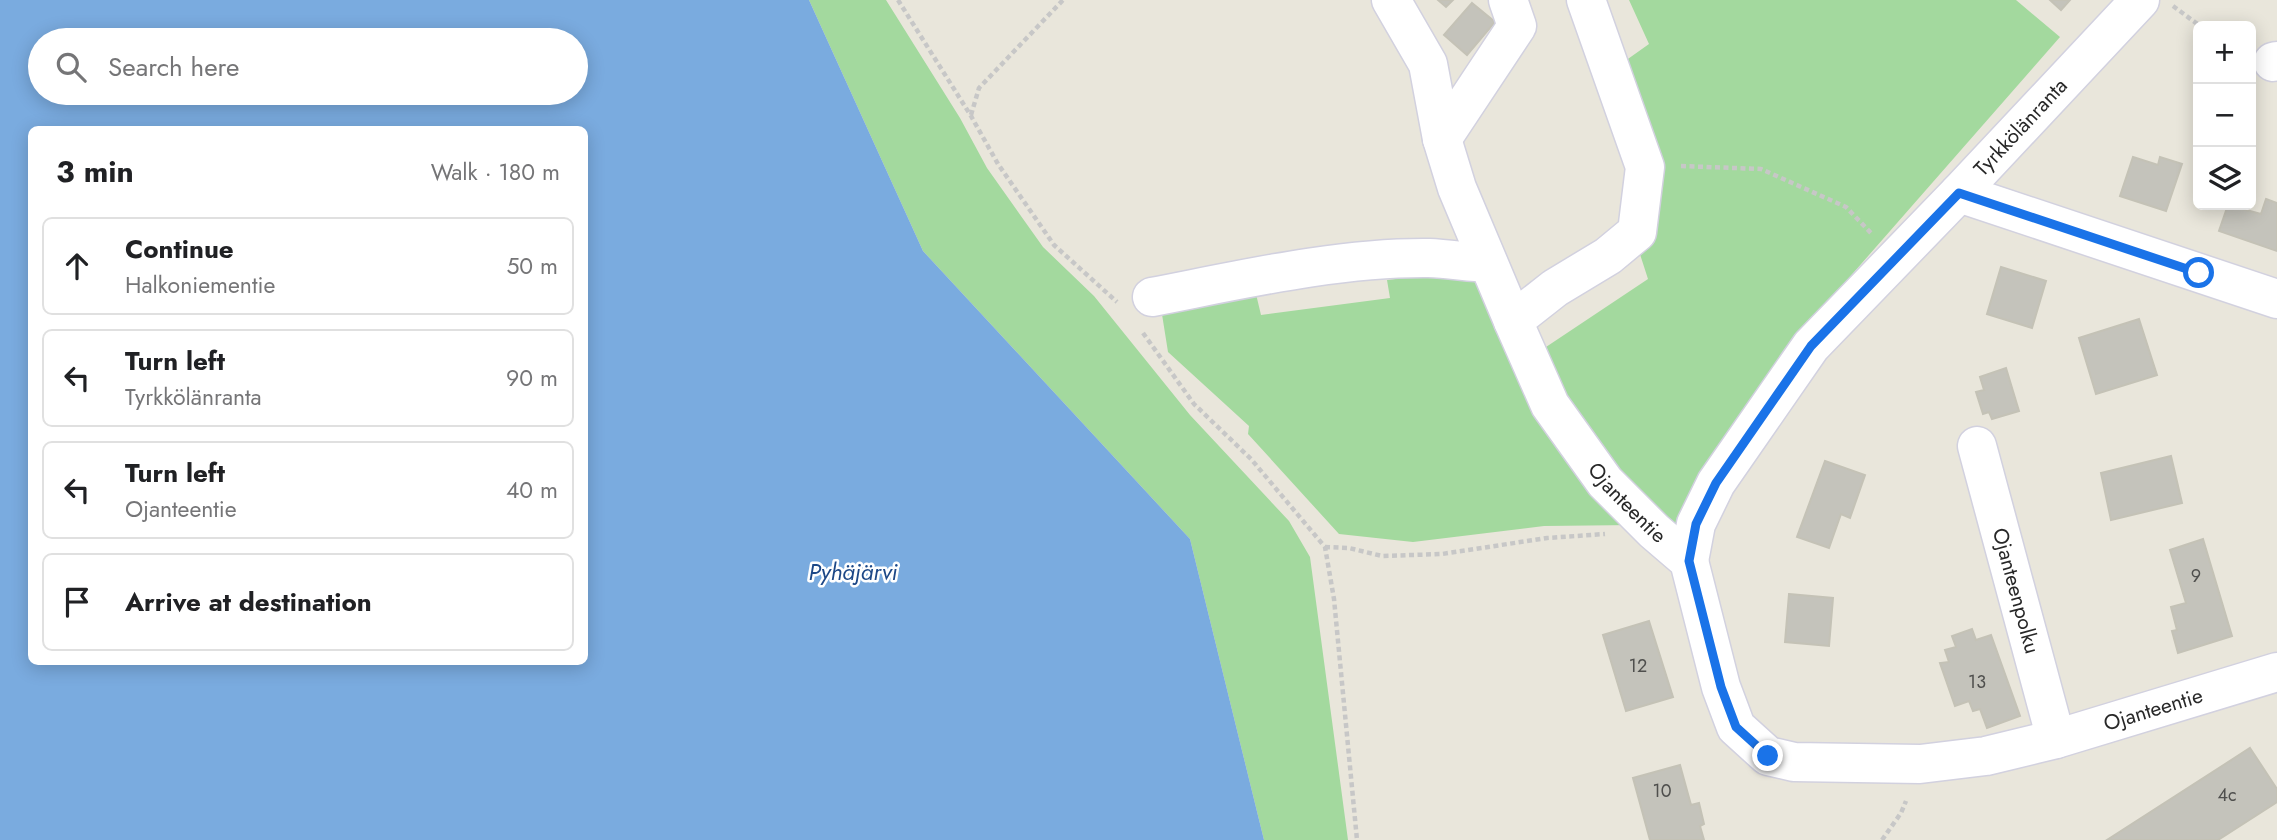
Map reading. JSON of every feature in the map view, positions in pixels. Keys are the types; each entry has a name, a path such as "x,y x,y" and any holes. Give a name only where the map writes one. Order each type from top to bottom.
{"street":[{"name":"Ojanteentie","path":"1391,0 1428,64 1442,139 1457,188 1550,405 1605,482 1654,531 1689,561 1721,687 1736,727 1768,756 1794,762 1920,764 1986,756 2056,738 2277,672"},
{"path":"1442,139 1517,26 1508,0"},
{"path":"1513,321 1555,288 1608,256 1637,232 1644,167 1586,0"},
{"name":"Tyrkkölänranta","path":"1689,561 1696,524 1716,483 1811,346 2140,0"},
{"path":"1959,193 2277,299"},
{"path":"1138,311 1263,275 1373,261 1430,258 1488,264"},
{"name":"Ojanteenpolku","path":"1977,446 2056,738"}],"path":[{"path":"898,0 998,164 1054,245 1138,311 1194,404 1251,459 1325,547 1334,598 1357,840"},
{"path":"971,116 979,88 1063,0"},
{"path":"2164,0 2193,21"},
{"path":"1644,167 1761,169 1846,207 1896,258"},
{"path":"1325,547 1349,548 1382,556 1442,554 1548,538 1654,531"}],"green space":[{"path":"809,0 886,0 960,118 987,168 1043,247 1094,296 1190,415 1289,521 1310,557 1348,840 1264,840 1190,539 923,251"},
{"path":"1629,0 2016,0 2060,37 1791,344 1685,524 1667,524 1620,473 1552,384 1546,347 1648,279 1638,248 1611,71 1649,44"},
{"path":"1454,272 1482,283 1634,525 1544,526 1413,542 1339,534 1248,434 1249,426 1168,352 1161,308 1256,294 1261,315 1390,298 1387,280"}],"water":[{"name":"Pyhäjärvi","path":"0,0 809,0 923,251 1190,539 1264,840 0,840"}],"building":[{"path":"1438,0 1453,0 1446,7"},
{"path":"2050,0 2070,0 2061,10"},
{"path":"1472,3 1495,22 1467,55 1444,35"},
{"path":"2133,157 2158,165 2160,157 2182,164 2166,211 2120,196"},
{"path":"2266,199 2277,203 2277,251 2219,231 2226,210 2246,210 2261,214"},
{"path":"2001,267 2046,281 2032,328 1987,314"},
{"path":"2139,319 2157,375 2096,394 2079,338"},
{"path":"2006,368 2019,411 1992,419 1989,412 1983,414 1976,392 1984,390 1980,377"},
{"path":"2171,456 2182,503 2111,520 2101,473"},
{"path":"1825,461 1865,475 1850,518 1841,514 1829,548 1797,537"},
{"path":"2203,539 2232,636 2178,653 2172,631 2177,630 2171,607 2186,603 2170,550"},
{"path":"1789,594 1833,598 1829,646 1785,642"},
{"path":"1649,621 1673,697 1626,711 1603,635"},
{"path":"1972,629 1976,640 1991,635 2020,716 1987,728 1980,709 1973,711 1969,701 1955,706 1940,663 1949,662 1945,650 1956,647 1952,636"},
{"path":"2250,748 2277,789 2277,802 2218,840 2107,840"},
{"path":"1680,765 1691,805 1699,803 1704,824 1700,826 1704,840 1650,840 1633,778"}],"route":[{"path":"1768,756 1736,727 1721,687 1689,561 1696,524 1716,483 1811,346 1959,193 2199,273"}]}
